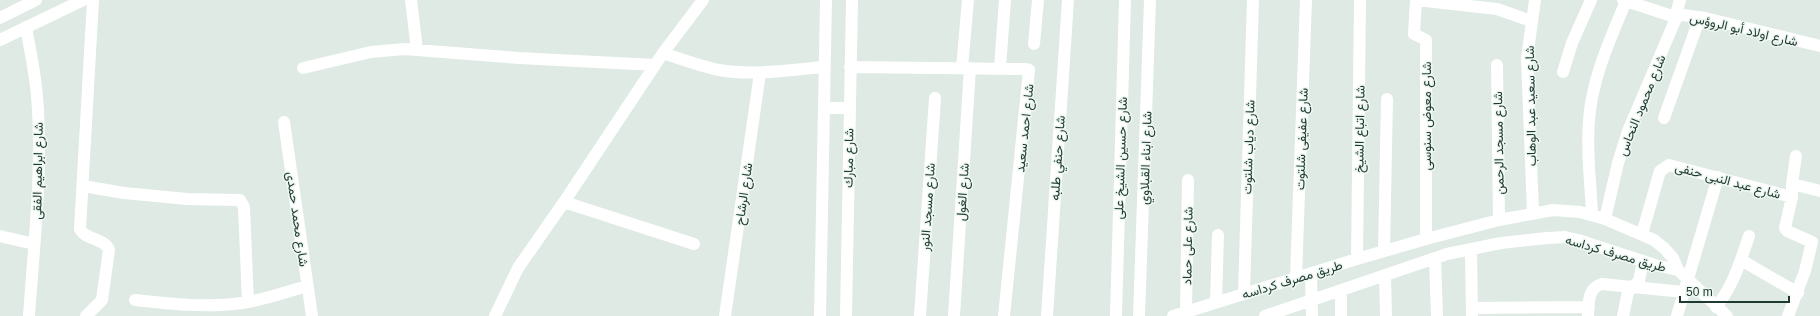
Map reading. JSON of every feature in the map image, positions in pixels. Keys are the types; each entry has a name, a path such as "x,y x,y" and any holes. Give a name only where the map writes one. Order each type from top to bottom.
{"street":[{"path":"0,18 36,0"},
{"path":"0,40 26,26 83,0"},
{"path":"86,316 102,300 109,250 106,245 83,234 80,229 93,0"},
{"path":"411,0 417,50"},
{"path":"495,316 518,268 564,202 655,65 703,0"},
{"name":"شارع مبارك","path":"820,316 826,0"},
{"name":"شارع مبارك","path":"846,316 852,0"},
{"name":"شارع الغول","path":"954,316 968,0"},
{"path":"1000,68 1005,0"},
{"path":"1034,44 1038,0"},
{"name":"شارع حنفي طلبه","path":"1046,316 1068,0"},
{"name":"شارع حسين الشيخ على","path":"1116,316 1125,0"},
{"name":"شارع ابناء القبلاوي","path":"1139,316 1150,0"},
{"name":"شارع دياب شلتوت","path":"1244,293 1253,0"},
{"name":"شارع عفيفى شلتوت","path":"1296,277 1306,0"},
{"name":"شارع اتباع الشيخ","path":"1357,259 1360,0"},
{"path":"1416,0 1497,9 1531,21"},
{"name":"شارع معوض سنوسى","path":"1416,0 1414,34 1426,40 1426,240"},
{"name":"شارع سعيد عبد الوهاب","path":"1533,213 1527,58 1535,0"},
{"path":"1563,72 1572,43 1591,0"},
{"path":"1592,215 1588,142 1592,98 1604,55 1624,0"},
{"name":"شارع اولاد أبو الروؤس","path":"1624,0 1676,16 1700,17 1820,46"},
{"name":"شارع محمود النحاس","path":"1605,219 1618,162 1628,131 1676,16 1680,0"},
{"path":"1664,118 1700,17"},
{"name":"شارع ابراهيم الفقى","path":"26,26 34,67 39,124 34,244 29,316"},
{"path":"303,68 371,52 404,49 519,58 655,65"},
{"path":"663,54 719,70 760,73 824,67"},
{"name":"شارع مسجد الرحمن","path":"1497,66 1499,220"},
{"name":"شارع احمد سعيد","path":"850,67 1026,68 1030,73 1004,316"},
{"name":"شارع الرشاح","path":"725,316 760,73"},
{"name":"شارع مسجد النور","path":"920,316 936,98"},
{"path":"1384,252 1387,99"},
{"path":"824,108 849,108"},
{"name":"شارع محمد حمدى","path":"284,122 312,316"},
{"path":"1788,316 1816,243 1785,229 1792,197 1792,184 1796,156"},
{"name":"شارع عبد النبى حنفى","path":"1642,234 1662,168 1672,164 1792,197"},
{"path":"1677,316 1718,177"},
{"name":"شارع على حماد","path":"1186,312 1188,180"},
{"path":"1792,184 1820,191"},
{"path":"83,186 124,193 187,199 240,200 244,207 248,302"},
{"path":"564,202 694,244"},
{"name":"طريق مصرف كرداسه","path":"1173,316 1357,259 1499,220 1553,210 1580,212 1592,215 1642,234 1654,240 1664,248 1673,258 1678,270"},
{"path":"1216,302 1218,235"},
{"path":"0,236 34,244"},
{"path":"1716,307 1727,294 1749,236"},
{"name":"طريق مصرف كرداسه","path":"1269,315 1436,258 1501,243 1565,237 1654,265 1678,270"},
{"path":"1471,249 1472,312 1588,312 1591,290 1602,284 1684,292"},
{"path":"1436,258 1437,316"},
{"path":"1741,260 1798,293"},
{"path":"1622,316 1628,292 1639,281 1643,261"},
{"path":"1678,270 1726,316"},
{"path":"1311,273 1312,316"},
{"path":"1385,275 1386,316"},
{"path":"135,300 183,311 248,302 308,286"},
{"path":"1340,290 1341,316"}]}
